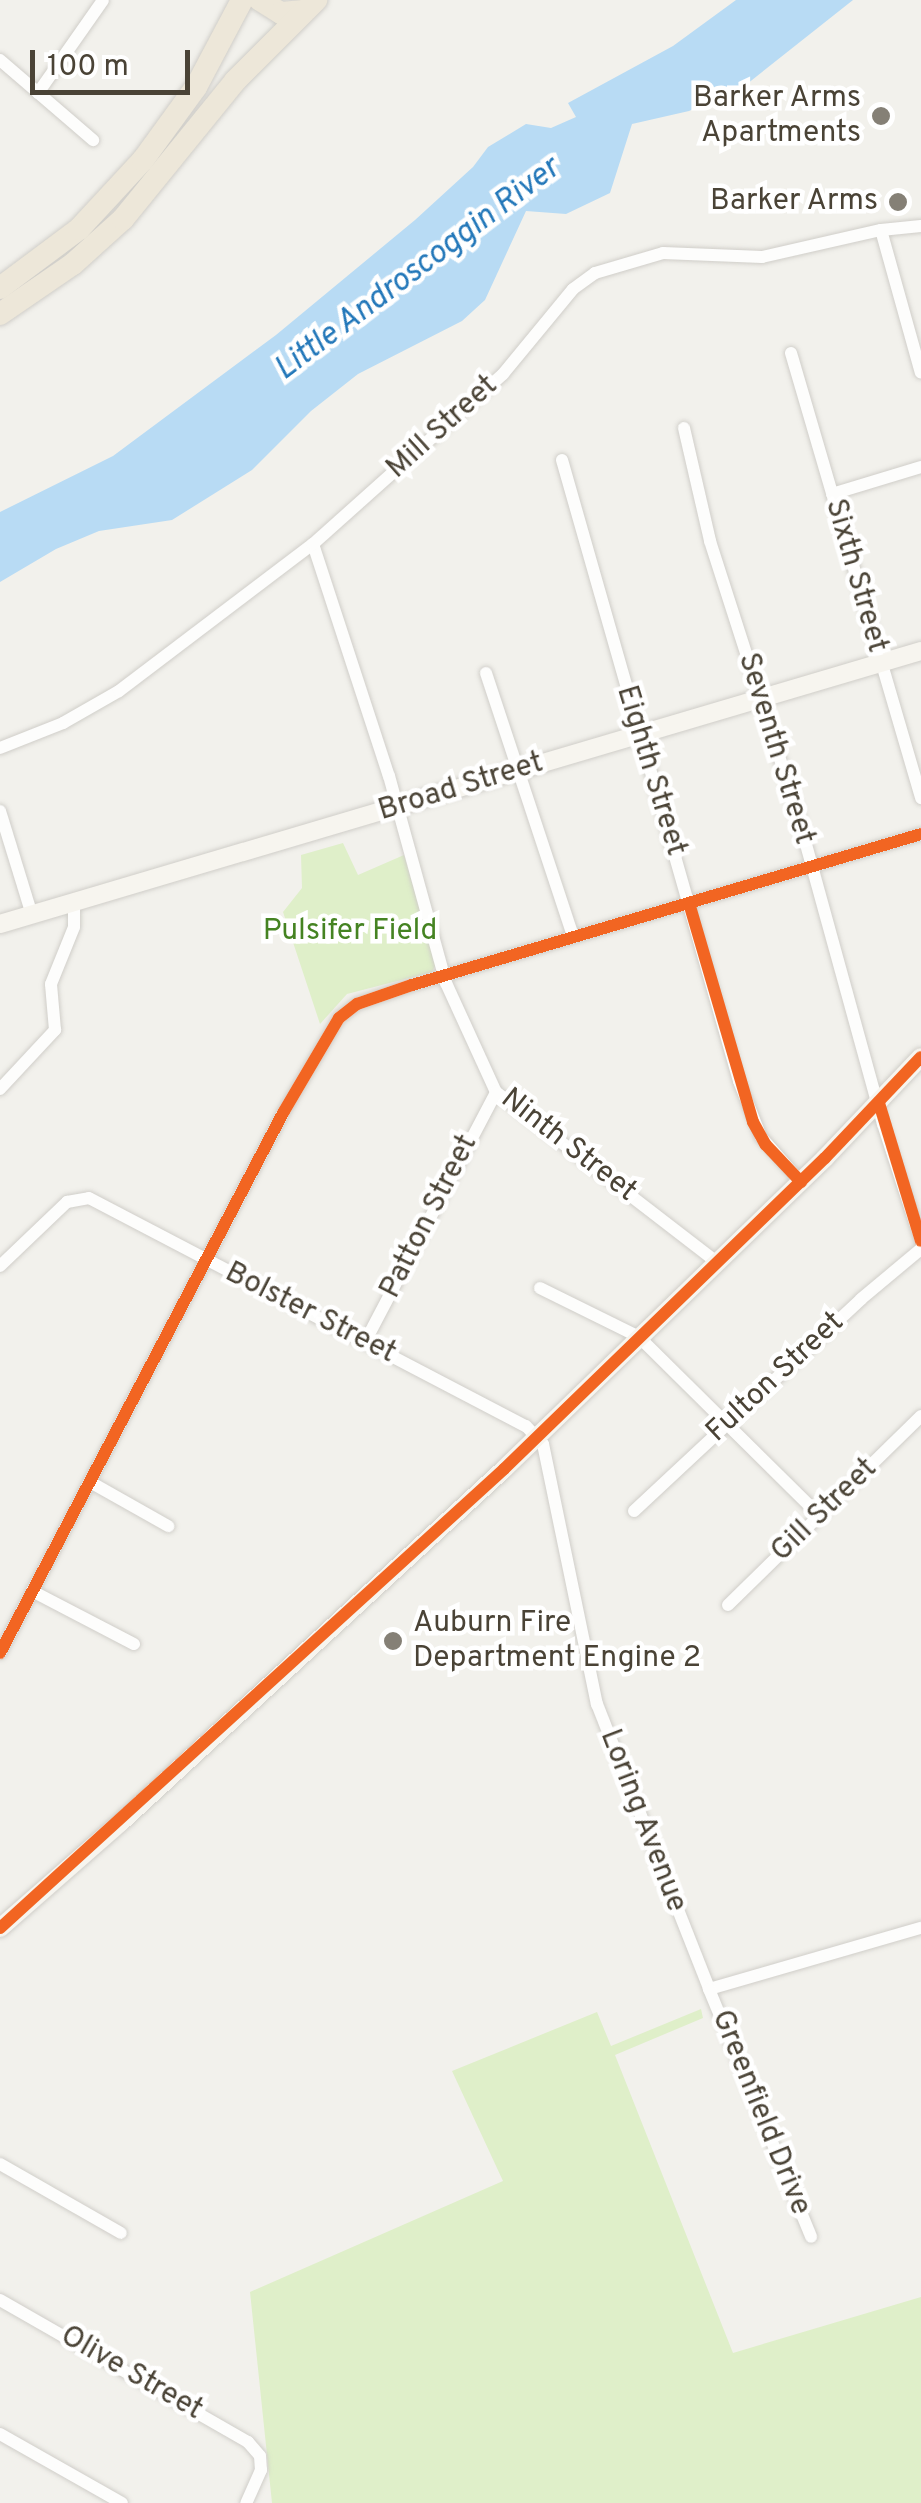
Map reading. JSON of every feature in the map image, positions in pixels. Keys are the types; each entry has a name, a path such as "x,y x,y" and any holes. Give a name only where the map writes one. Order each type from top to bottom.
{"highway":[{"path":"0,288 70,236 143,160 196,87 242,0"},
{"path":"260,0 281,12 310,6"},
{"path":"0,314 88,252 123,219 252,61 310,6"}],"street":[{"path":"38,93 102,0"},
{"path":"0,60 93,140"},
{"name":"Mill Street","path":"0,748 62,724 119,691 313,544 503,374 573,289 594,273 664,253 762,257 881,230 921,226"},
{"path":"881,230 921,373"},
{"name":"Sixth Street","path":"790,353 921,798"},
{"name":"Seventh Street","path":"684,428 710,540 762,700 879,1102 915,1201 921,1245"},
{"name":"Eighth Street","path":"562,460 753,1122 766,1145 800,1182"},
{"path":"832,494 921,467"},
{"name":"Ninth Street","path":"313,544 399,808 444,975 496,1092 716,1262"},
{"name":"Broad Street","path":"0,924 921,650"},
{"path":"486,673 573,936"},
{"path":"0,811 32,914"},
{"path":"0,1653 317,1051 339,1018 365,1001 444,975 921,834"},
{"path":"0,1089 55,1030 51,984 74,927 74,901"},
{"path":"0,1928 120,1823 538,1436 800,1182 921,1057"},
{"name":"Patton Street","path":"365,1342 496,1092"},
{"name":"Bolster Street","path":"0,1266 68,1202 81,1196 120,1212 538,1436"},
{"name":"Fulton Street","path":"634,1511 921,1245"},
{"path":"540,1288 639,1337 820,1516"},
{"name":"Gill Street","path":"728,1605 921,1416"},
{"name":"Loring Avenue","path":"538,1436 597,1704 710,1989"},
{"path":"90,1482 168,1526"},
{"path":"32,1591 134,1644"},
{"path":"710,1989 921,1928"},
{"name":"Greenfield Drive","path":"710,1989 812,2237"},
{"path":"0,2164 121,2233"},
{"name":"Olive Street","path":"0,2300 240,2436 258,2454 261,2470 246,2503"},
{"path":"0,2434 122,2503"}],"green space":[{"name":"Pulsifer Field","path":"343,843 358,875 404,855 436,964 432,972 347,994 320,1024 283,912 302,888 301,855"},
{"path":"701,2009 703,2018 615,2055 733,2353 921,2297 921,2503 272,2503 250,2292 503,2181 452,2071 597,2012 611,2046"}],"water":[{"name":"Little Androscoggin River","path":"736,0 853,0 747,84 689,111 632,124 610,193 566,214 526,211 485,300 462,321 358,374 311,411 252,470 172,520 99,531 56,549 0,582 0,512 113,456 276,335 415,220 473,167 488,147 526,124 551,128 576,117 568,103 673,46"}],"transit line":[{"path":"0,1653 283,1113 339,1018 357,1004 412,985 921,834"},
{"path":"689,903 753,1122 766,1145 801,1182"},
{"path":"0,1928 504,1469 825,1158 921,1057"},
{"path":"879,1103 921,1241"}],"place":[{"name":"Barker Arms Apartments","path":"881,116"},
{"name":"Barker Arms","path":"898,202"},
{"name":"Auburn Fire Department Engine 2","path":"393,1641"}]}
